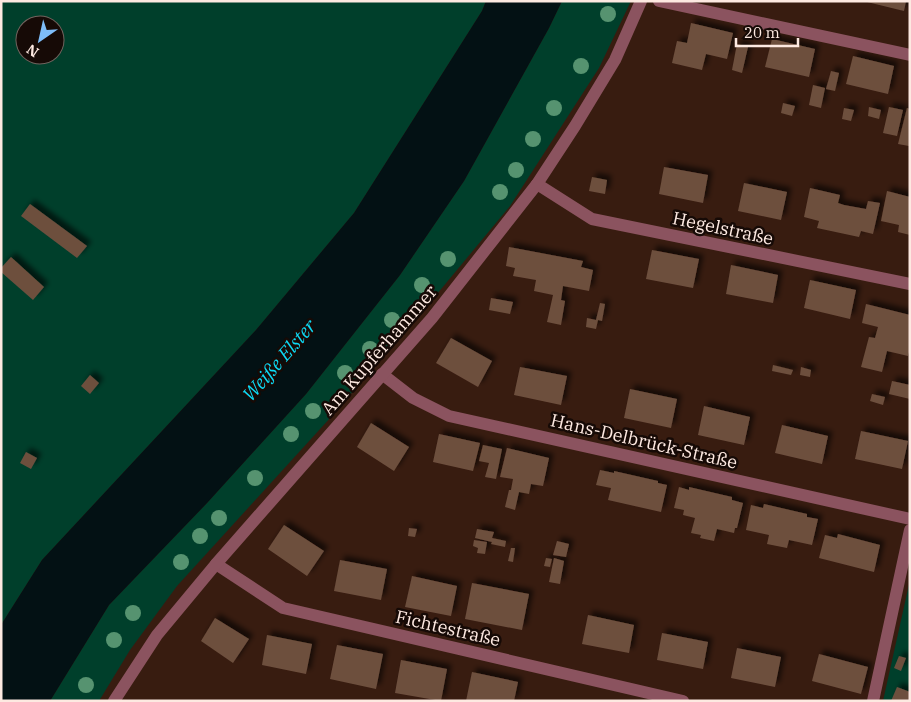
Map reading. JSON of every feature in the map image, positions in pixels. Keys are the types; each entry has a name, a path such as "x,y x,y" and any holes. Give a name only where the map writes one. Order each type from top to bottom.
{"street":[{"name":"Am Kupferhammer","path":"114,701 157,635 216,564 432,318 537,184 615,60 641,1"},
{"path":"659,1 910,55"},
{"name":"Hegelstraße","path":"537,184 592,219 910,284"},
{"name":"Hans-Delbrück-Straße","path":"382,374 413,398 449,416 910,519"},
{"path":"873,701 910,530"},
{"name":"Fichtestraße","path":"216,564 282,608 683,701"}],"green space":[{"path":"1,1 486,1 482,11 354,213 256,330 42,560 1,625"},
{"path":"562,1 631,1 599,68 510,206 331,417 177,586 130,650 99,701 50,701 109,605 207,503 306,394 400,275 464,181"},
{"path":"910,580 910,701 883,701"}],"water":[{"name":"Weiße Elster","path":"486,1 562,1 464,181 400,275 306,394 207,503 109,605 50,701 1,701 1,625 42,560 256,330 354,213 482,11"}],"building":[{"path":"863,1 906,1 904,11"},
{"path":"691,23 733,33 727,59 706,54 702,70 672,63 677,41 687,43"},
{"path":"772,39 815,49 809,77 765,67"},
{"path":"737,44 748,47 742,73 732,70"},
{"path":"853,56 894,66 888,94 846,84"},
{"path":"831,71 839,73 835,91 826,89"},
{"path":"813,85 825,88 821,108 809,105"},
{"path":"783,103 795,106 792,116 781,113"},
{"path":"869,107 881,110 879,119 868,116"},
{"path":"889,107 903,110 897,136 883,133"},
{"path":"844,108 854,110 851,121 842,119"},
{"path":"907,108 910,109 909,146 898,144"},
{"path":"664,167 708,175 703,203 659,194"},
{"path":"592,177 607,180 605,194 589,191"},
{"path":"744,183 787,192 781,220 738,211"},
{"path":"810,188 840,195 838,203 844,205 866,209 868,201 880,203 873,234 861,231 859,237 817,228 819,221 804,217"},
{"path":"887,191 910,197 910,235 898,232 899,225 881,221"},
{"path":"30,204 87,246 77,258 21,216"},
{"path":"509,247 583,261 581,267 593,270 589,291 563,286 561,300 565,301 561,325 547,322 553,295 534,291 536,280 513,276 515,268 506,266"},
{"path":"652,250 699,259 693,288 646,279"},
{"path":"11,257 44,287 33,300 1,272 1,268"},
{"path":"731,265 778,275 773,303 726,294"},
{"path":"810,280 856,290 850,319 804,308"},
{"path":"491,298 513,302 510,314 489,310"},
{"path":"600,303 605,304 602,321 598,320 596,329 586,327 587,318 596,320"},
{"path":"866,304 910,315 910,348 908,356 887,351 882,372 861,367 869,337 875,338 878,327 862,323"},
{"path":"451,338 492,361 478,387 436,363"},
{"path":"773,365 793,370 791,375 772,371"},
{"path":"520,367 567,376 561,405 514,395"},
{"path":"801,367 811,370 810,377 800,375"},
{"path":"90,375 99,383 90,394 81,386"},
{"path":"892,381 910,385 910,399 889,394"},
{"path":"630,389 677,399 671,428 624,418"},
{"path":"872,394 885,397 883,405 870,401"},
{"path":"704,406 750,417 744,445 698,435"},
{"path":"371,423 409,447 394,471 357,447"},
{"path":"782,425 828,436 822,464 775,453"},
{"path":"861,431 908,441 902,469 855,459"},
{"path":"439,434 480,443 473,471 433,462"},
{"path":"483,445 502,449 496,479 485,477 489,463 479,461"},
{"path":"507,448 549,458 543,486 531,484 529,494 519,492 515,510 505,507 513,479 500,477"},
{"path":"26,452 37,458 31,469 20,463"},
{"path":"600,470 614,473 614,471 658,481 658,483 667,485 661,512 608,500 611,488 596,485"},
{"path":"679,487 689,490 689,487 732,497 732,500 743,503 734,533 717,529 714,541 700,538 701,535 691,533 695,518 683,515 684,510 674,508"},
{"path":"764,504 807,514 807,517 818,519 812,545 789,540 787,548 767,544 769,535 746,530 751,505 763,508"},
{"path":"284,525 324,551 307,576 268,549"},
{"path":"409,528 417,529 415,537 408,536"},
{"path":"477,529 494,532 492,538 506,541 505,547 475,538"},
{"path":"838,534 880,545 874,572 819,558 825,535 837,538"},
{"path":"474,540 487,542 485,554 477,553 478,548 473,546"},
{"path":"557,541 569,544 566,557 553,555"},
{"path":"511,548 515,548 513,562 508,561"},
{"path":"546,558 552,559 550,567 544,566"},
{"path":"554,558 564,561 560,584 549,582"},
{"path":"340,560 387,569 381,600 334,591"},
{"path":"412,576 457,586 451,616 405,607"},
{"path":"472,583 529,594 522,630 465,619"},
{"path":"588,615 634,625 629,653 582,644"},
{"path":"215,618 249,639 233,663 201,641"},
{"path":"662,633 708,642 703,669 657,660"},
{"path":"267,635 312,644 306,674 262,665"},
{"path":"337,645 383,654 376,689 330,679"},
{"path":"737,648 781,657 775,687 731,678"},
{"path":"819,654 868,667 861,694 812,681"},
{"path":"899,656 906,658 901,671 894,668"},
{"path":"401,660 447,669 441,701 395,693"},
{"path":"472,672 518,682 514,701 466,701"},
{"path":"897,687 910,692 910,701 891,701"}]}
